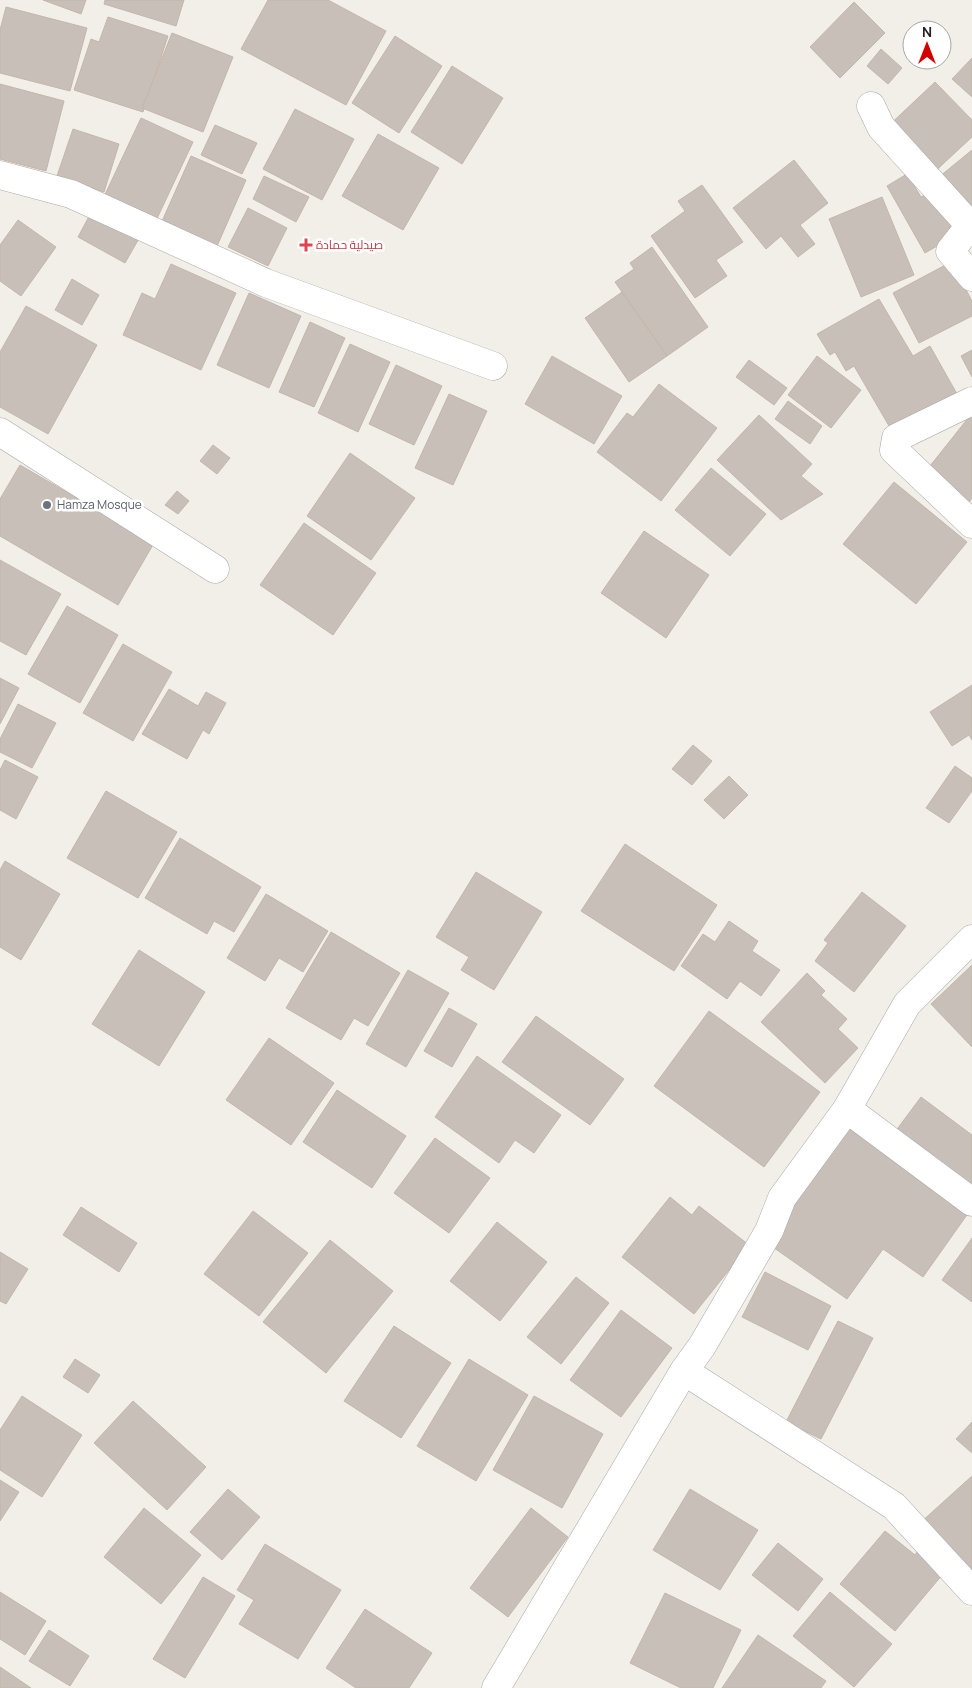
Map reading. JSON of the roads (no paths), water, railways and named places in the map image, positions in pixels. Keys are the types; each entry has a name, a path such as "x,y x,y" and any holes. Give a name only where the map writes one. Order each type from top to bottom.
{"street":[{"path":"871,106 882,127 967,222 969,227 950,251 972,277"},
{"path":"0,175 71,194 266,283 493,366"},
{"path":"972,401 896,438 894,450 972,524"},
{"path":"0,432 215,570"},
{"path":"496,1688 684,1371 702,1346 769,1231 782,1198 847,1109 907,1004 972,939"},
{"path":"847,1109 972,1202"},
{"path":"684,1371 894,1506 972,1590"}],"place":[{"name":"صيدلية حمادة","path":"306,245"},
{"name":"Hamza Mosque","path":"47,505"}]}
